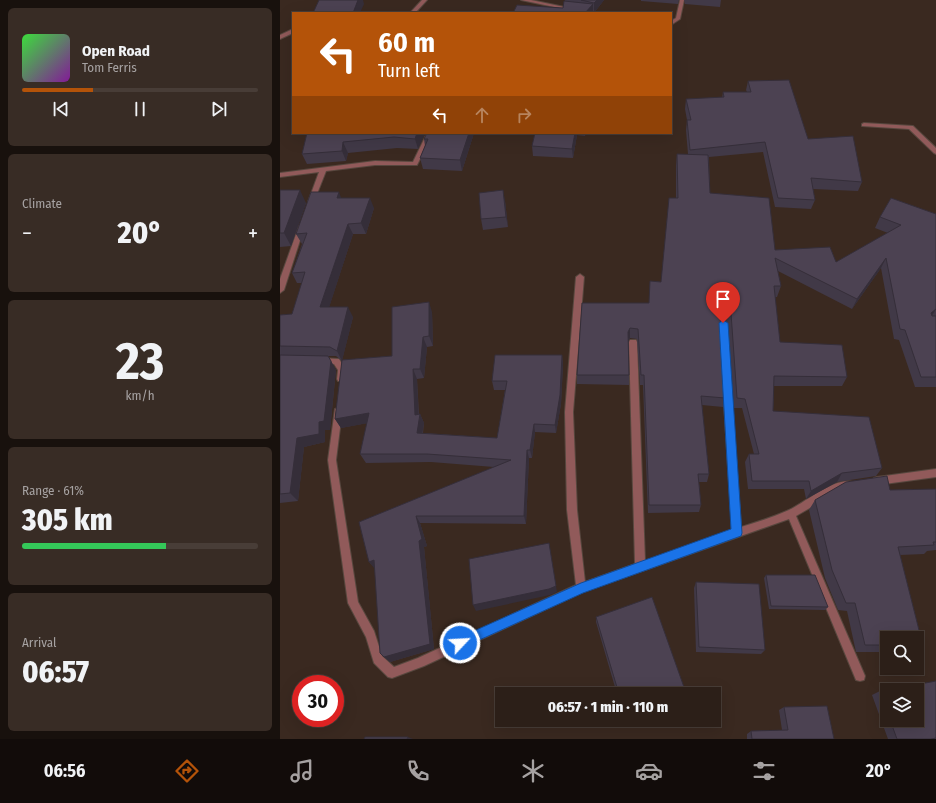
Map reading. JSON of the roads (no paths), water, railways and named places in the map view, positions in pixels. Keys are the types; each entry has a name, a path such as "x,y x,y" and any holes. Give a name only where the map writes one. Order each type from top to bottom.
{"street":[{"path":"413,12 425,0"},
{"path":"523,0 586,12"},
{"path":"672,22 678,19 682,0"},
{"path":"548,12 551,5"},
{"path":"280,37 292,31"},
{"path":"864,125 911,127 936,152"},
{"path":"280,175 375,163 415,164 430,134"},
{"path":"280,290 323,170"},
{"path":"580,277 569,412 572,510 581,588"},
{"path":"723,323 737,533"},
{"path":"633,342 640,567"},
{"path":"312,361 336,361 342,370 332,460 353,603 370,636 378,659 392,673 581,588 791,514 836,486 936,473"},
{"path":"791,514 860,676"}]}
